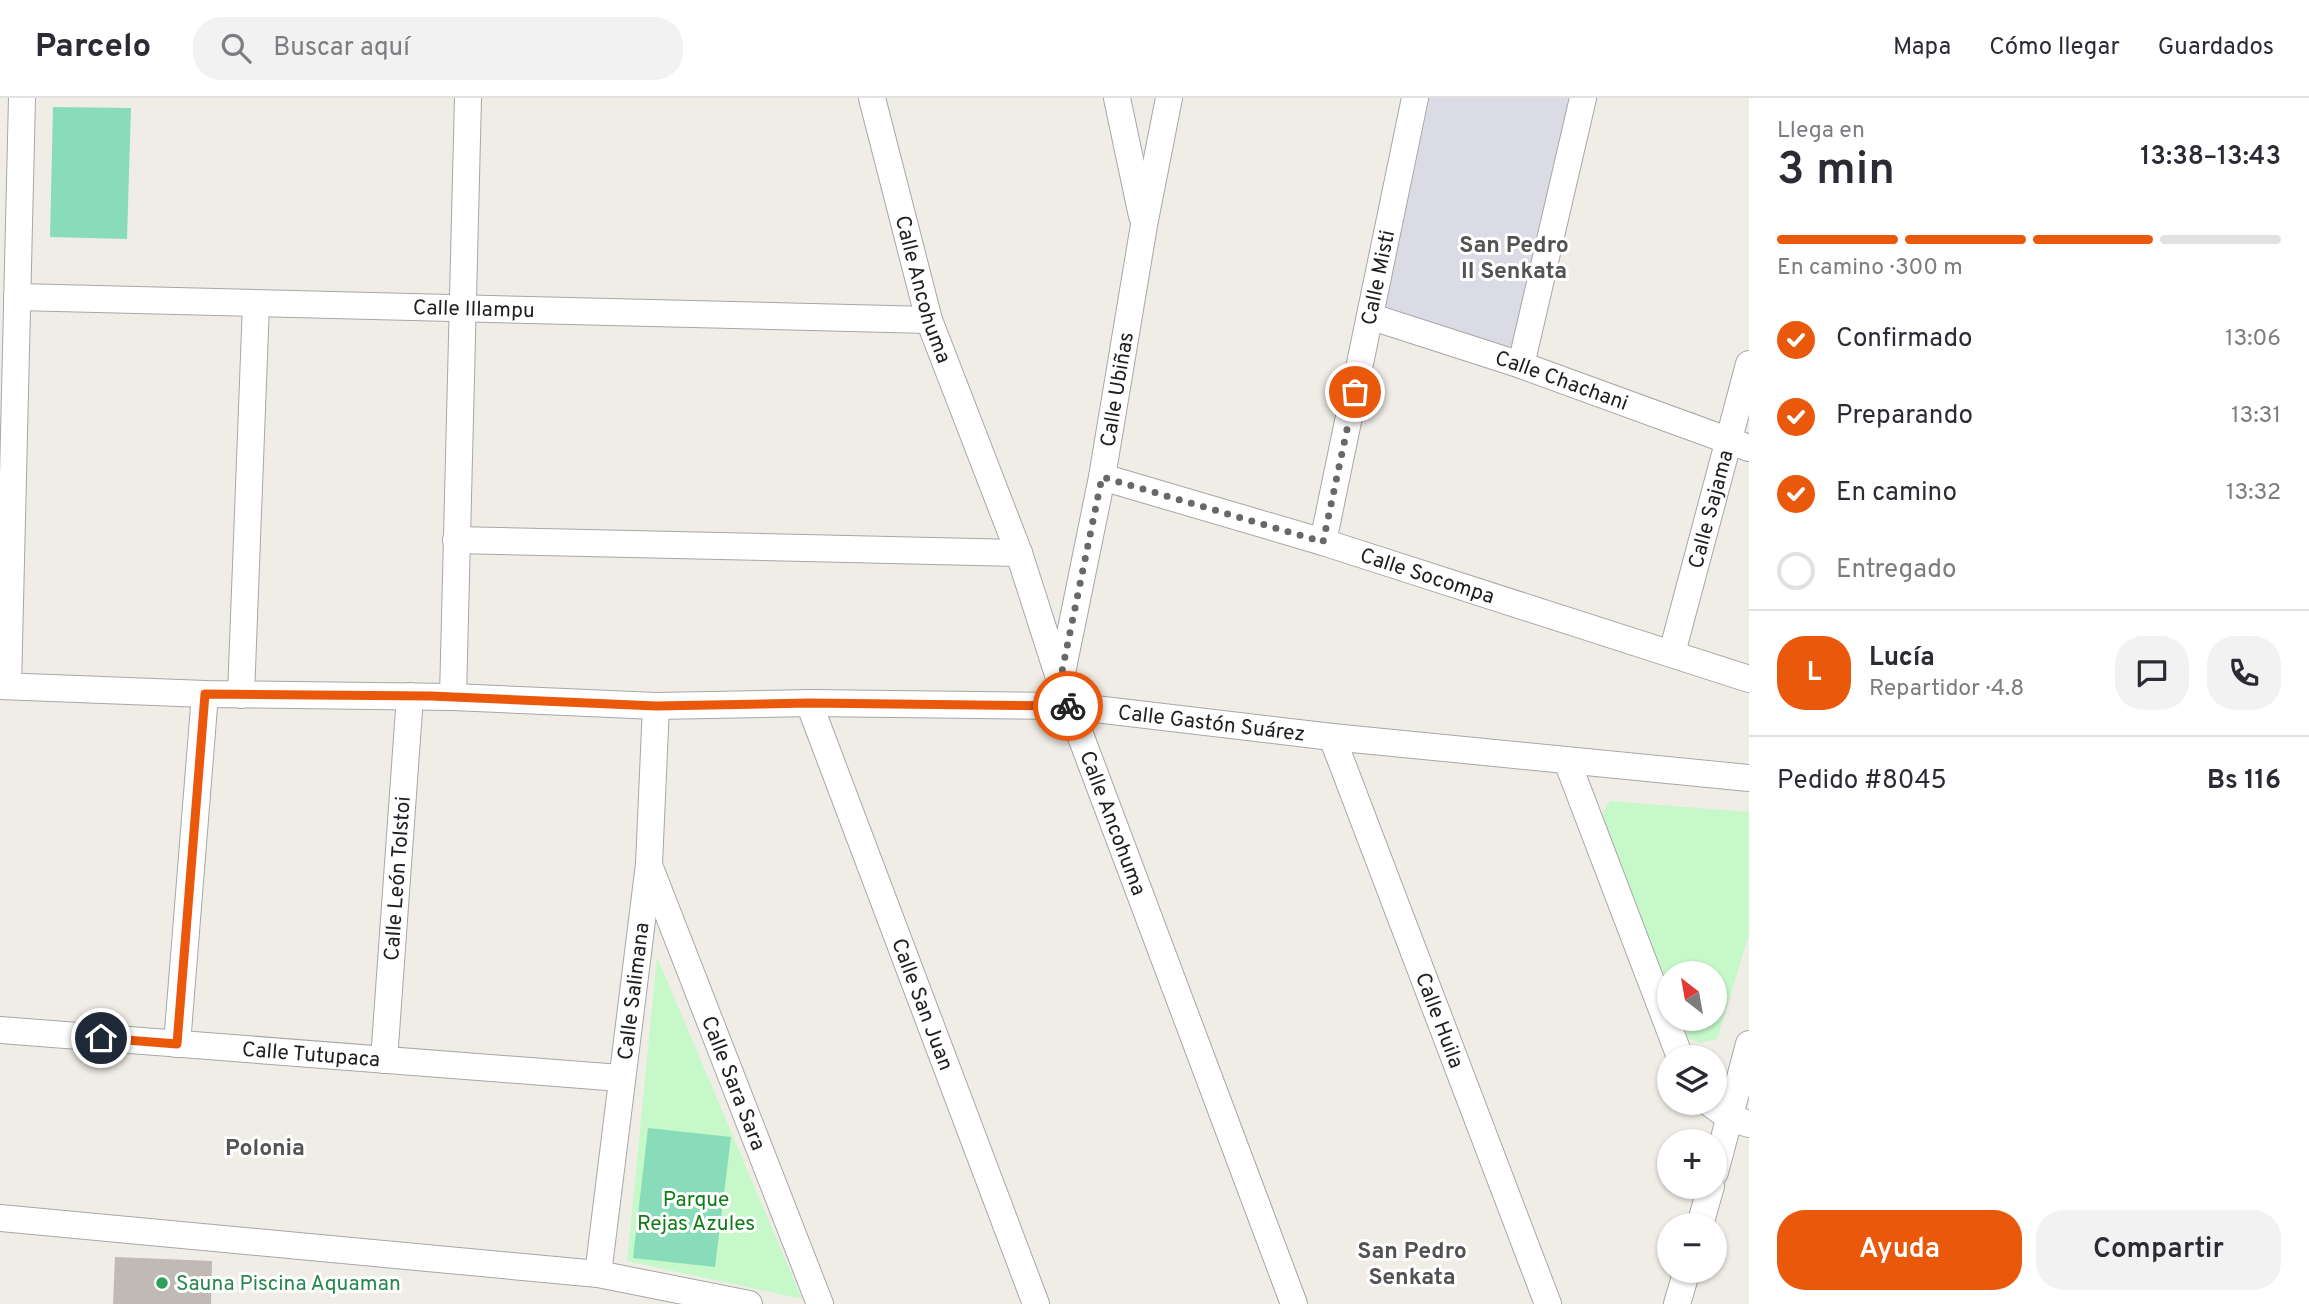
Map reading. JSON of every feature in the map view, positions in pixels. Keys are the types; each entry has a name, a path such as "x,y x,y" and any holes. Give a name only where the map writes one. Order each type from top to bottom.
{"street":[{"path":"4,686 6,470 17,297 9,267 22,98"},
{"path":"453,697 468,98"},
{"name":"Calle Ancohuma","path":"872,98 929,320 1019,552 1060,681 1294,1304"},
{"path":"1117,98 1144,225"},
{"name":"Calle Ubiñas","path":"1060,681 1102,477 1144,225 1170,98"},
{"name":"Calle Misti","path":"1323,542 1415,98"},
{"path":"1521,365 1583,98"},
{"name":"Calle Illampu","path":"17,297 929,320"},
{"path":"241,695 256,304"},
{"name":"Calle Chachani","path":"1371,317 1521,365 1738,445"},
{"name":"Calle Sajama","path":"1672,653 1738,445 1749,364"},
{"name":"Calle Socompa","path":"1102,477 1323,542 1749,679"},
{"path":"456,540 1019,552"},
{"name":"Calle Gastón Suárez","path":"4,686 241,695 453,697 656,706 809,703 1070,706 1332,737 1749,778"},
{"path":"177,1044 205,694"},
{"name":"Calle León Tolstoi","path":"384,1060 410,696"},
{"name":"Calle San Juan","path":"809,703 1036,1304"},
{"name":"Calle Salimana","path":"598,1274 620,1078 649,864 656,706"},
{"name":"Calle Huila","path":"1332,737 1548,1304"},
{"path":"1567,761 1675,1045"},
{"name":"Calle Sara Sara","path":"649,864 820,1304"},
{"name":"Calle Tutupaca","path":"0,1030 620,1078"},
{"path":"1727,1148 1740,1121 1749,1044"},
{"path":"0,1218 598,1274 749,1304"},
{"path":"1677,1304 1683,1283"}],"green space":[{"path":"53,107 131,108 127,239 50,237"},
{"path":"1610,801 1749,812 1749,934 1727,1006 1727,961 1658,961 1602,814"},
{"name":"Parque Rejas Azules","path":"657,957 802,1299 627,1261"},
{"path":"1684,1031 1719,1031 1717,1039 1700,1043 1687,1038"},
{"path":"648,1128 731,1137 715,1267 633,1258"}],"shaded area":[{"path":"1415,98 1583,98 1521,365 1372,317"}],"building":[{"name":"Sauna Piscina Aquaman","path":"115,1257 212,1261 211,1304 113,1304"}],"way so far":[{"path":"1068,706 1060,681 1102,477 1323,542 1355,392"}],"place":[{"name":"Sauna Piscina Aquaman","path":"162,1283"}],"district":[{"name":"San Pedro II Senkata","path":"1514,257"},
{"name":"Polonia","path":"265,1147"},
{"name":"San Pedro Senkata","path":"1412,1263"}],"route":[{"path":"101,1038 177,1044 205,694 431,696 656,706 809,703 1068,706"}]}
